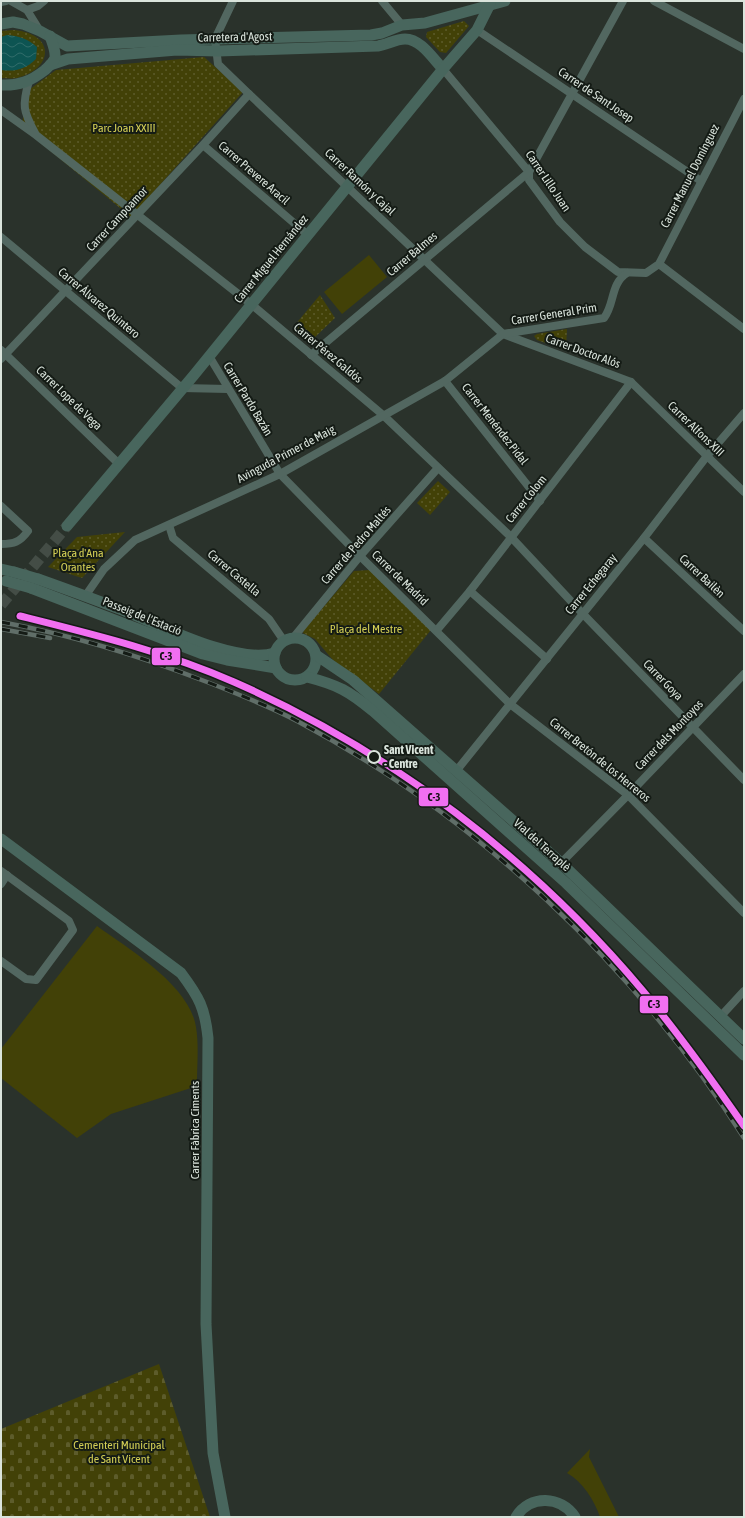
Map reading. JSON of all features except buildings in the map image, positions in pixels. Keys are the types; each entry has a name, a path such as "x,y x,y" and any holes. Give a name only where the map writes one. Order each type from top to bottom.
{"main road":[{"name":"Carretera d'Agost","path":"1,24 13,22 23,24 67,46 215,39 371,35 382,33 402,25 425,23 499,2"},
{"name":"Carrer Miguel Hernández","path":"67,526 120,464 499,2"},
{"path":"466,12 475,18 477,30"},
{"path":"420,44 421,28 425,23"},
{"path":"1,85 17,85 29,82 50,65 55,58 54,46 45,34"},
{"name":"Carretera d'Agost","path":"50,65 68,59 178,50 218,51 378,46 403,39 412,40 420,44"},
{"name":"Carrer Lillo Juan","path":"420,44 443,69"},
{"name":"Passeig de l'Estació","path":"1,569 38,579 86,595 192,639 232,652 256,656 275,653"},
{"name":"Passeig de l'Estació","path":"4,580 31,588 202,654 248,665 276,668"},
{"path":"288,640 308,642 316,655 316,665 307,677 301,680 289,680 279,673 276,668 275,653 288,640"},
{"name":"Vial del Terraplè","path":"316,655 353,680 561,863 721,1016 744,1040"},
{"name":"Vial del Terraplè","path":"307,677 336,685 359,699 566,884 744,1055"},
{"name":"Carrer Fàbrica Ciments","path":"1,839 181,973 196,993 206,1015 208,1038 206,1324 213,1453 225,1517"},
{"path":"516,1516 530,1503 543,1500 557,1501 565,1505 575,1517"}],"street":[{"path":"1,2 6,1"},
{"path":"12,1 26,10 45,34"},
{"path":"26,10 44,1"},
{"path":"215,39 233,1"},
{"path":"382,1 402,25"},
{"path":"529,172 624,1"},
{"path":"654,1 744,48"},
{"name":"Carrer de Sant Josep","path":"477,30 701,181"},
{"name":"Carrer Ramón y Cajal","path":"215,39 218,51 218,64 503,334"},
{"name":"Carrer Lillo Juan","path":"443,69 529,172 528,180 560,222 585,247 618,272 646,273 659,264"},
{"name":"Carrer Pérez Galdós","path":"29,82 23,103 28,120 36,135"},
{"name":"Carrer Campoamor","path":"2,354 65,291 249,94"},
{"name":"Carrer Manuel Domínguez","path":"659,264 744,99"},
{"name":"Carrer Pérez Galdós","path":"1,110 36,135 251,304 383,415 511,537 583,614"},
{"path":"737,111 744,117"},
{"name":"Carrer Prevere Aracil","path":"203,145 308,235"},
{"name":"Carrer Balmes","path":"311,355 529,172"},
{"name":"Carrer Álvarez Quintero","path":"1,237 182,388"},
{"path":"659,264 744,329"},
{"name":"Carrer General Prim","path":"503,334 604,318 609,312 615,285 626,273"},
{"name":"Avinguda Primer de Maig","path":"86,595 104,569 135,540 280,474 445,381 503,334"},
{"name":"Carrer Doctor Alós","path":"503,334 631,382"},
{"name":"Carrer Lope de Vega","path":"2,354 120,464"},
{"name":"Carrer Pardo Bazán","path":"209,356 280,474"},
{"name":"Carrer Menéndez Pidal","path":"445,381 540,501"},
{"name":"Carrer Alfons XIII","path":"631,382 744,492"},
{"name":"Carrer Colom","path":"437,630 470,591 631,382"},
{"path":"182,388 228,389"},
{"name":"Carrer Echegaray","path":"457,770 644,538 707,456 744,413"},
{"name":"Carrer de Pedro Maltés","path":"288,640 438,468"},
{"name":"Carrer de Madrid","path":"280,474 360,556 437,630"},
{"path":"1,506 28,531 21,540 12,544 1,544"},
{"name":"Carrer Castella","path":"169,525 173,538 269,619 288,640"},
{"name":"Carrer Bailèn","path":"644,538 744,632"},
{"path":"470,591 546,659"},
{"name":"Carrer Goya","path":"583,614 744,780"},
{"name":"Carrer Bretón de los Herreros","path":"437,630 510,704 628,796 744,913"},
{"name":"Carrer dels Montoyos","path":"561,863 628,796 744,674"},
{"path":"1,884 4,873 69,921 73,930 36,980 26,979 1,960"},
{"path":"721,1016 744,991"}],"green space":[{"path":"464,21 469,26 446,53 440,52 426,37 427,32"},
{"path":"14,30 28,33 37,38 43,45 45,52 43,60 38,67 29,74 17,78 1,78 1,31"},
{"name":"Parc Joan XXIII","path":"204,57 243,92 131,217 21,127 30,89 56,70"},
{"path":"369,255 387,277 342,314 324,292"},
{"path":"320,295 335,318 313,339 294,326"},
{"path":"567,329 566,350 537,340 534,336 537,334"},
{"path":"438,481 450,492 430,515 417,503"},
{"name":"Plaça d'Ana Orantes","path":"125,532 82,578 48,567 77,537"},
{"name":"Plaça del Mestre","path":"370,570 431,630 379,694 333,660 315,639 303,633 354,571"},
{"path":"97,926 141,957 170,983 182,997 191,1012 196,1027 198,1048 197,1083 194,1087 111,1114 77,1138 1,1078 1,1049"},
{"name":"Cementeri Municipal de Sant Vicent","path":"159,1364 210,1517 1,1517 1,1429"},
{"path":"590,1449 589,1457 619,1517 600,1517 595,1504 583,1486 567,1473"}],"water":[{"path":"7,35 24,38 34,44 37,47 36,59 20,69 11,71 1,70 1,37"}],"tunnel":[{"path":"1,605 67,526"}],"railway":[{"path":"1,622 54,633 106,647 182,672 253,700 297,721 364,760 428,803 489,850 547,901 602,955 653,1013 700,1074 744,1138"},
{"path":"1,629 50,638"}],"transit line":[{"name":"C-3","path":"20,616 101,637 208,671 292,710 349,741 403,775 456,813 506,853 554,897 600,943 643,991 669,1024 744,1126"}],"place":[{"name":"Sant Vicent - Centre","path":"374,757"}]}
